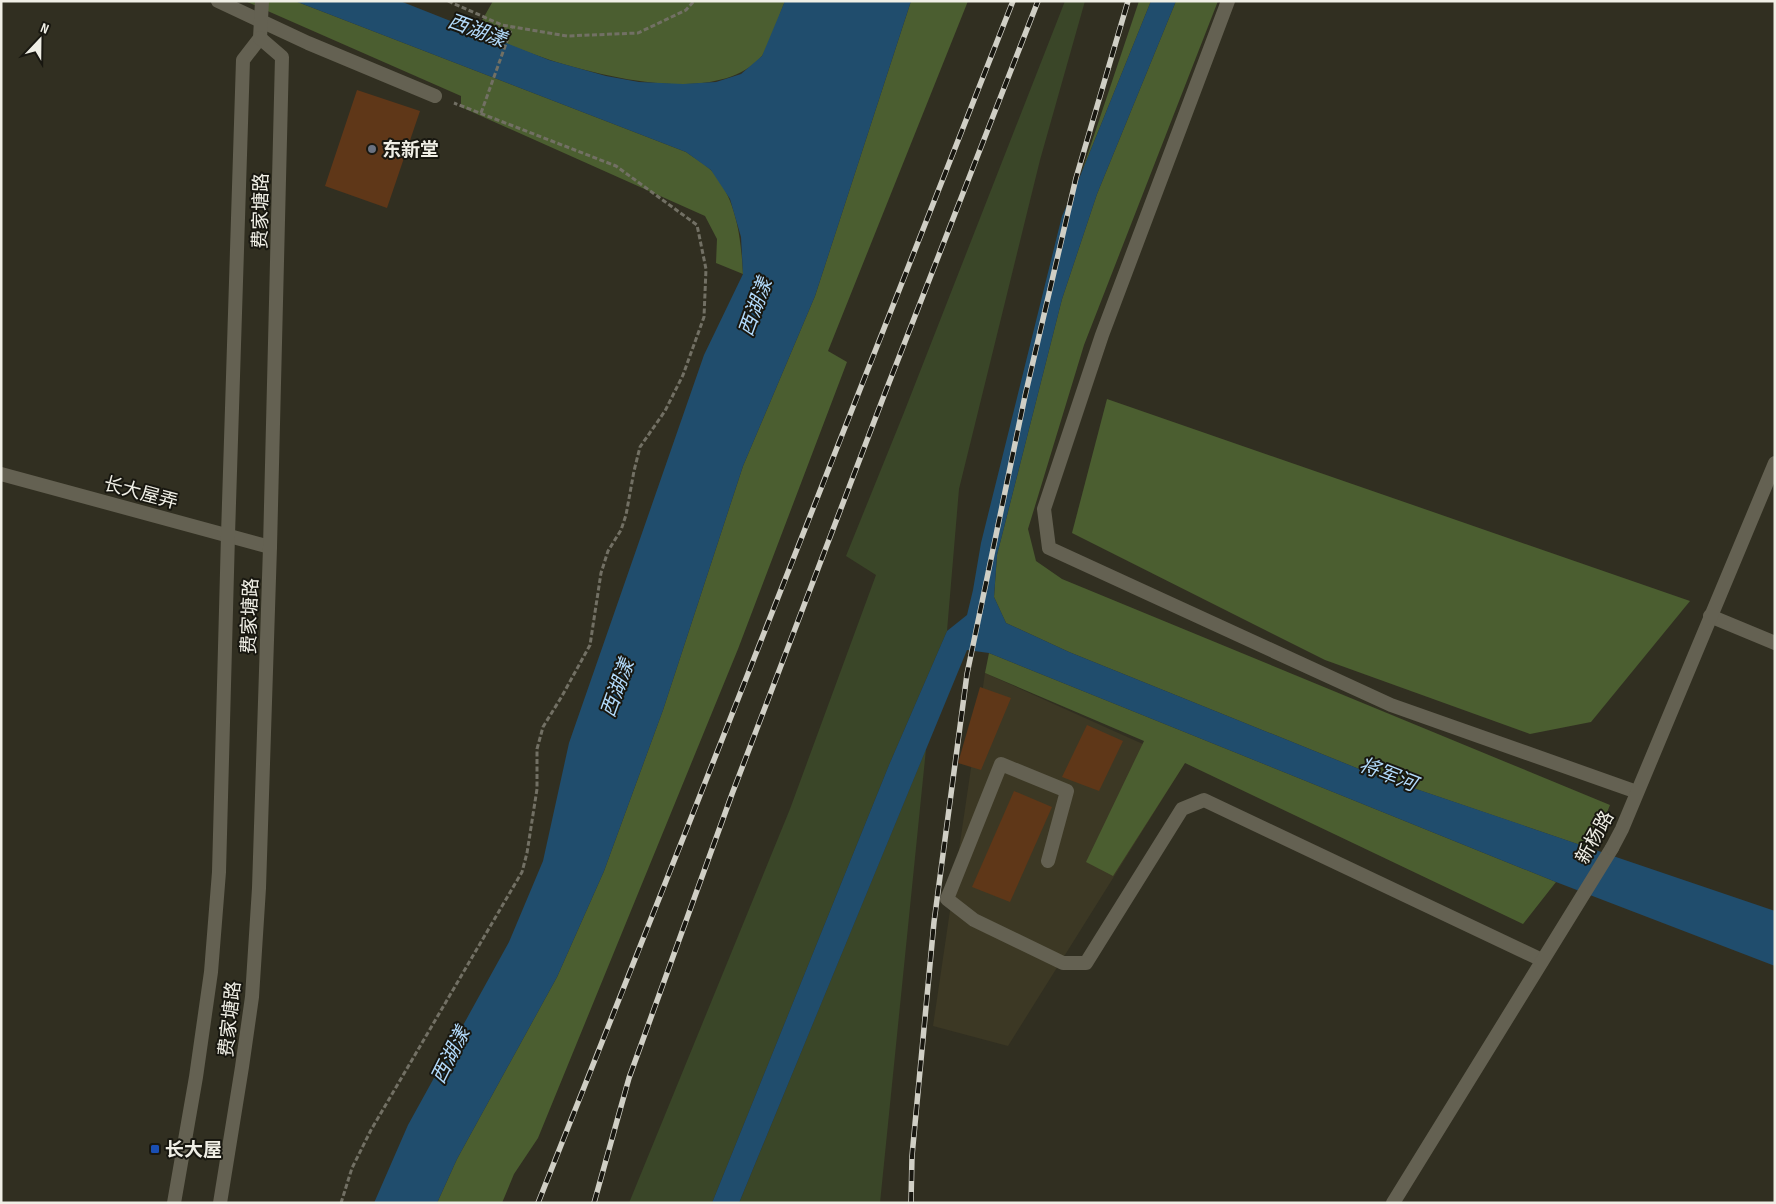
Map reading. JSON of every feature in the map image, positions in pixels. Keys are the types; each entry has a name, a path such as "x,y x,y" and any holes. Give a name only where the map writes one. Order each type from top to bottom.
{"street":[{"path":"218,1 308,43 435,96"},
{"path":"260,38 262,1"},
{"path":"1228,1 1102,335 1044,509 1049,548 1391,705 1637,792"},
{"name":"费家塘路","path":"174,1203 196,1077 211,972 219,872 243,60 260,38 282,57 270,547 259,888 252,997 220,1203"},
{"name":"新杨路","path":"1393,1203 1622,829 1775,463"},
{"name":"长大屋弄","path":"1,474 270,547"},
{"path":"1710,616 1775,643"},
{"path":"1048,861 1067,791 1001,764 947,900 974,920 1063,963 1086,963 1182,809 1204,800 1542,960"}],"path":[{"path":"448,1 502,25 567,36 638,33 686,10 694,1"},
{"path":"481,113 512,27"},
{"path":"341,1203 352,1168 371,1130 522,872 527,853 537,789 537,749 543,727 590,645 601,574 608,551 621,530 626,514 640,447 665,411 683,375 704,317 706,269 697,225 616,166 435,96"}],"shaded area":[{"path":"985,673 1185,763 1008,1046 933,1026"}],"green space":[{"path":"245,1 295,1 686,152 712,171 727,194 739,233 743,274 716,263 717,239 705,216 461,107 461,96"},
{"path":"493,1 785,1 761,57 742,72 717,81 689,84 660,83 600,74 541,57 476,31"},
{"path":"911,1 968,1 828,351 847,362 738,649 538,1138 514,1174 502,1203 437,1203 457,1159 557,977 604,871 663,710 743,466 815,296"},
{"path":"1065,1 1085,1 1040,160 959,489 947,631 889,765 712,1203 629,1203 790,809 876,575 846,556"},
{"path":"1139,1 1151,1 1081,174"},
{"path":"1176,1 1218,1 1084,345 1028,529 1036,561 1062,579 1610,805 1592,849 1369,773 1069,652 1006,623 994,597 997,555 1062,299 1097,194"},
{"path":"1107,399 1690,601 1591,722 1530,734 1325,660 1072,533"},
{"path":"989,653 1556,882 1523,924 1185,763 1113,876 1086,862 1144,741 985,673"},
{"path":"926,749 880,1203 739,1203"}],"water":[{"name":"西湖漾","path":"295,1 400,1 549,60 606,76 639,82 683,84 716,82 741,74 762,56 785,1 911,1 815,296 743,466 663,710 604,871 557,977 457,1159 437,1203 374,1203 408,1125 509,942 543,861 569,743 704,355 743,274 741,237 730,199 711,170 686,152"},
{"path":"1151,1 1176,1 1097,194 1062,299 997,555 994,597 1006,623 1069,652 1369,773 1775,911 1775,966 1556,882 989,653 967,650 739,1203 712,1203 889,765 947,631 967,615 981,543 1062,216"}],"building":[{"name":"东新堂","path":"357,90 420,111 387,208 325,186"},
{"path":"980,687 1011,698 981,770 958,763"},
{"path":"1087,725 1123,741 1099,791 1062,777"},
{"path":"1014,791 1052,807 1010,902 972,887"}],"railway":[{"path":"538,1203 1013,1"},
{"path":"594,1203 629,1078 732,794 885,393 1038,1"},
{"path":"911,1203 912,1156 934,922 967,674 1025,396 1076,178 1128,1"}],"place":[{"name":"东新堂","path":"372,149"},
{"name":"长大屋","path":"155,1149"}],"water label":[{"name":"将军河","path":"1388,774"}]}
